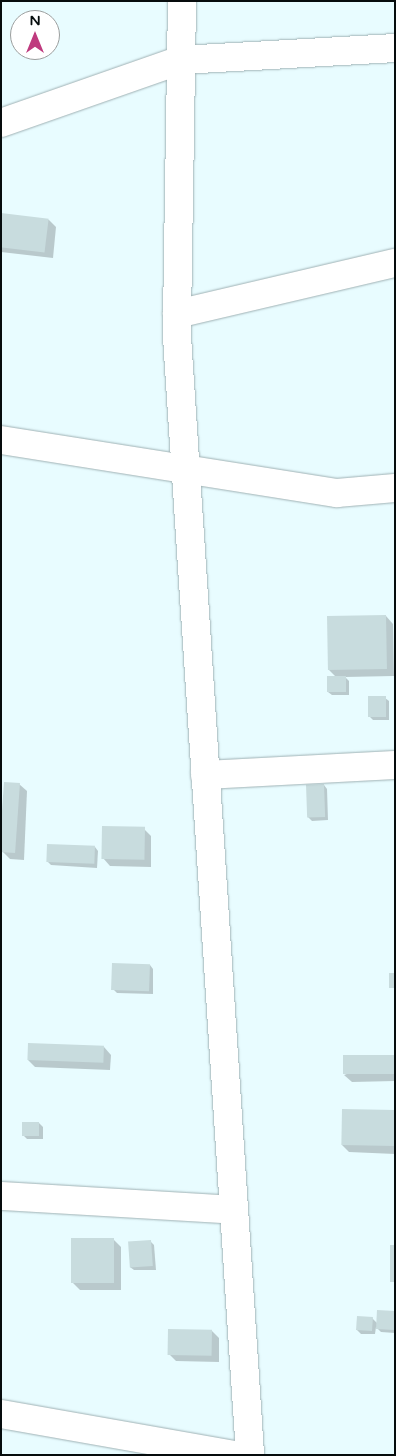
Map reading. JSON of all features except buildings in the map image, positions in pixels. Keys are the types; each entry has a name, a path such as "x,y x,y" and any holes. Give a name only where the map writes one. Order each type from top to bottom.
{"street":[{"path":"182,1 177,314 250,1455"},
{"path":"1,123 181,60 395,48"},
{"path":"177,314 395,263"},
{"path":"1,440 186,471 337,492 395,488"},
{"path":"205,775 395,765"},
{"path":"1,1196 234,1210"},
{"path":"1,1414 233,1455"}]}
